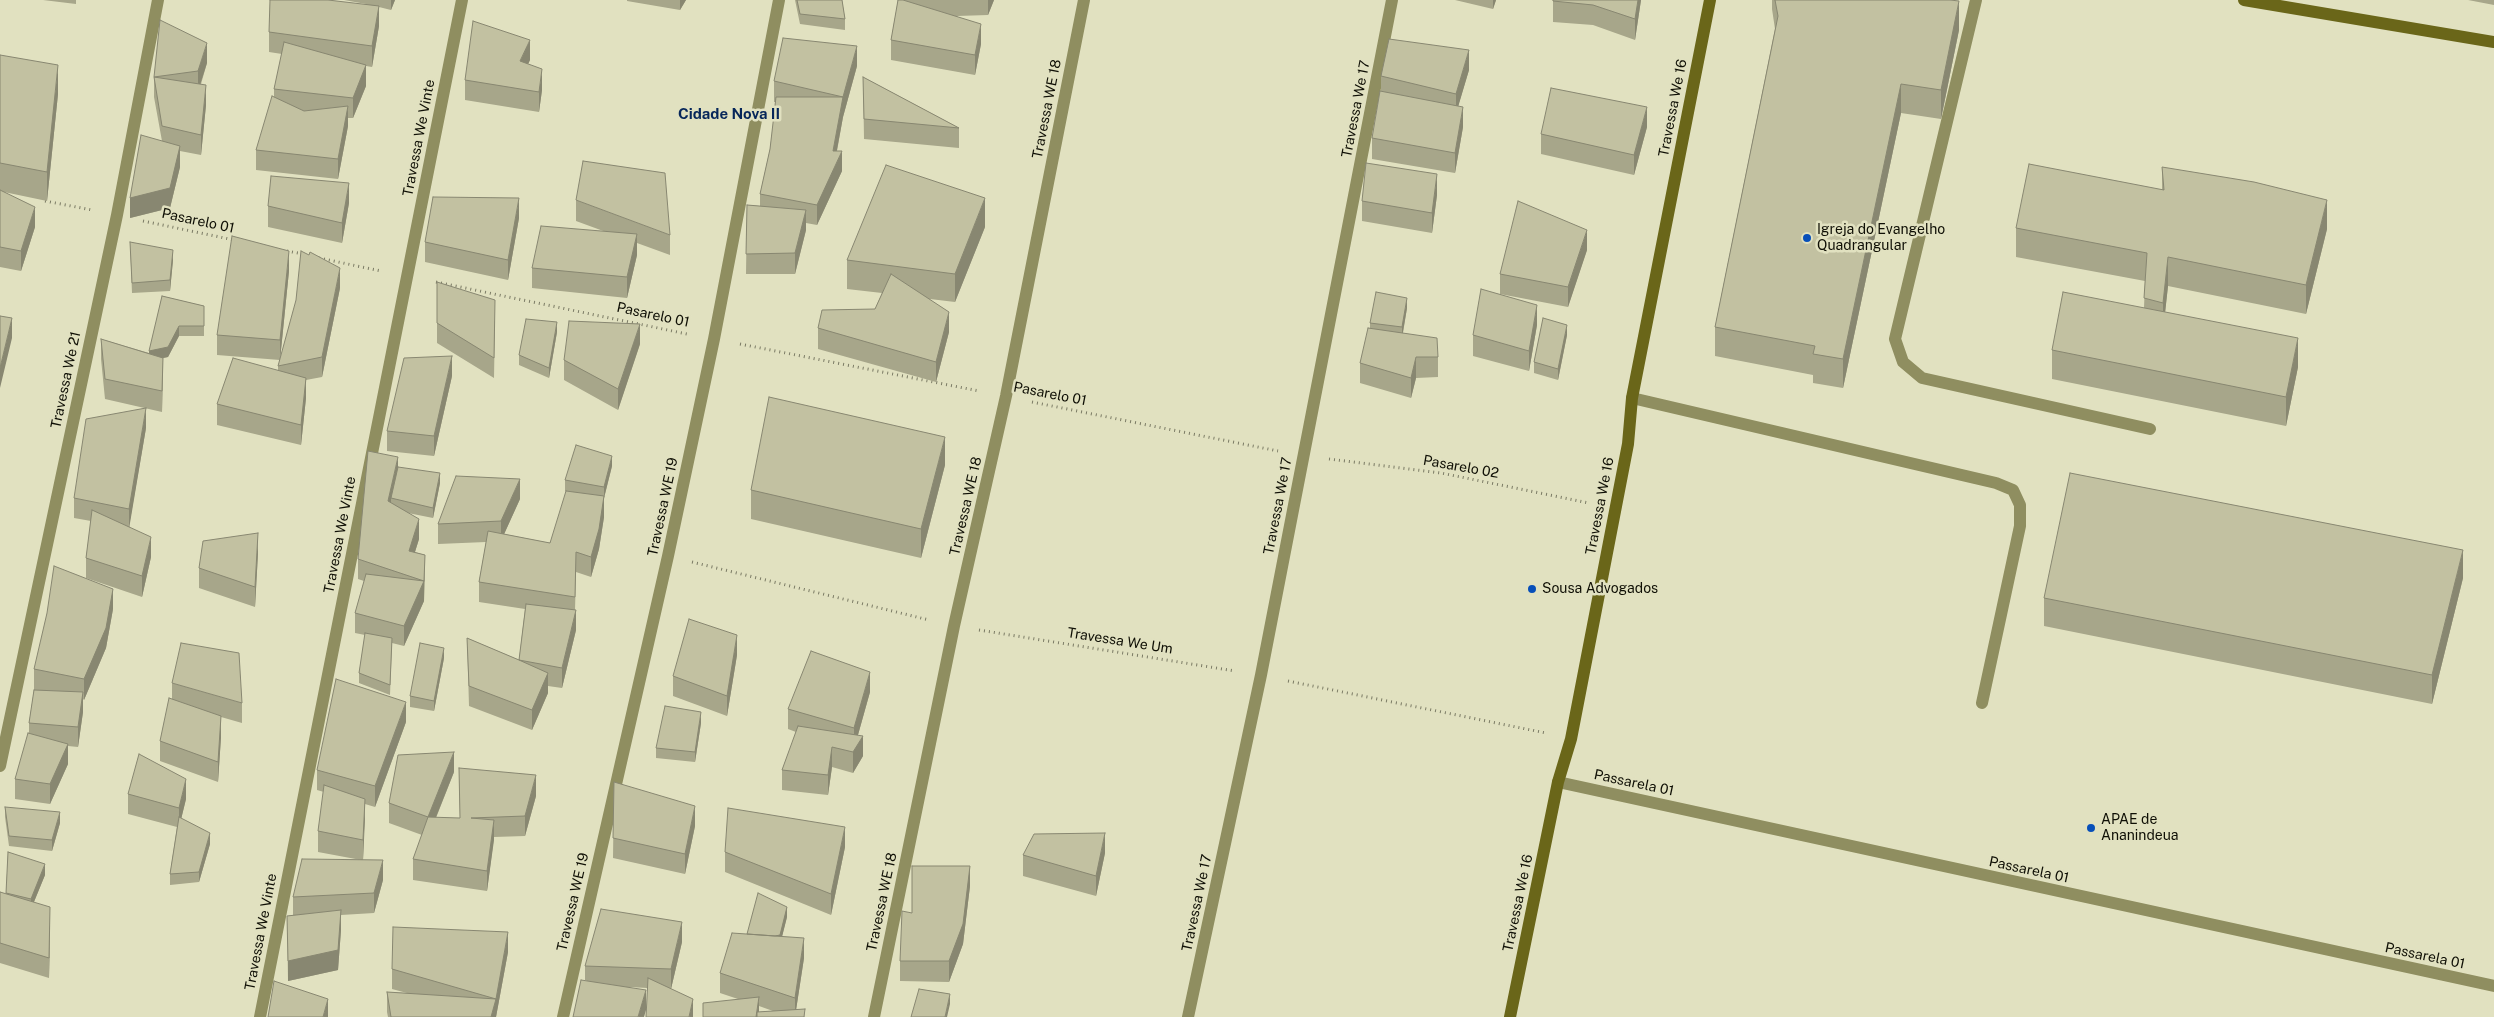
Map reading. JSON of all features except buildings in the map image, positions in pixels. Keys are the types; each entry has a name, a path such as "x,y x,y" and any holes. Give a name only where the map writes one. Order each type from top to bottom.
{"main road":[{"name":"Travessa We 16","path":"1510,1017 1558,782 1571,739 1628,444 1632,398 1710,0"},
{"path":"2244,0 2287,4 2494,42"}],"street":[{"name":"Travessa We 21","path":"0,766 117,215 158,0"},
{"name":"Travessa We Vinte","path":"260,1017 462,0"},
{"name":"Travessa WE 19","path":"563,1017 668,556 714,339 779,0"},
{"name":"Travessa WE 18","path":"874,1017 954,626 1006,396 1084,0"},
{"name":"Travessa We 17","path":"1188,1017 1261,675 1392,0"},
{"path":"1976,0 1895,339 1903,362 1922,378 2150,429"},
{"path":"1632,398 1996,482 2013,490 2020,505 2020,526 1982,704"},
{"name":"Passarela 01","path":"1558,782 2494,986"}],"path":[{"name":"Pasarelo 01","path":"38,199 235,240"},
{"name":"Pasarelo 01","path":"283,250 714,339 1303,456"},
{"name":"Pasarelo 02","path":"1303,456 1441,473 1580,501 1614,510"},
{"name":"Travessa We Um","path":"668,556 954,626 1261,675 1571,739"}],"place":[{"name":"Igreja do Evangelho Quadrangular","path":"1807,238"},
{"name":"Sousa Advogados","path":"1532,589"},
{"name":"APAE de Ananindeua","path":"2091,828"}],"district":[{"name":"Cidade Nova II","path":"729,114"}]}
